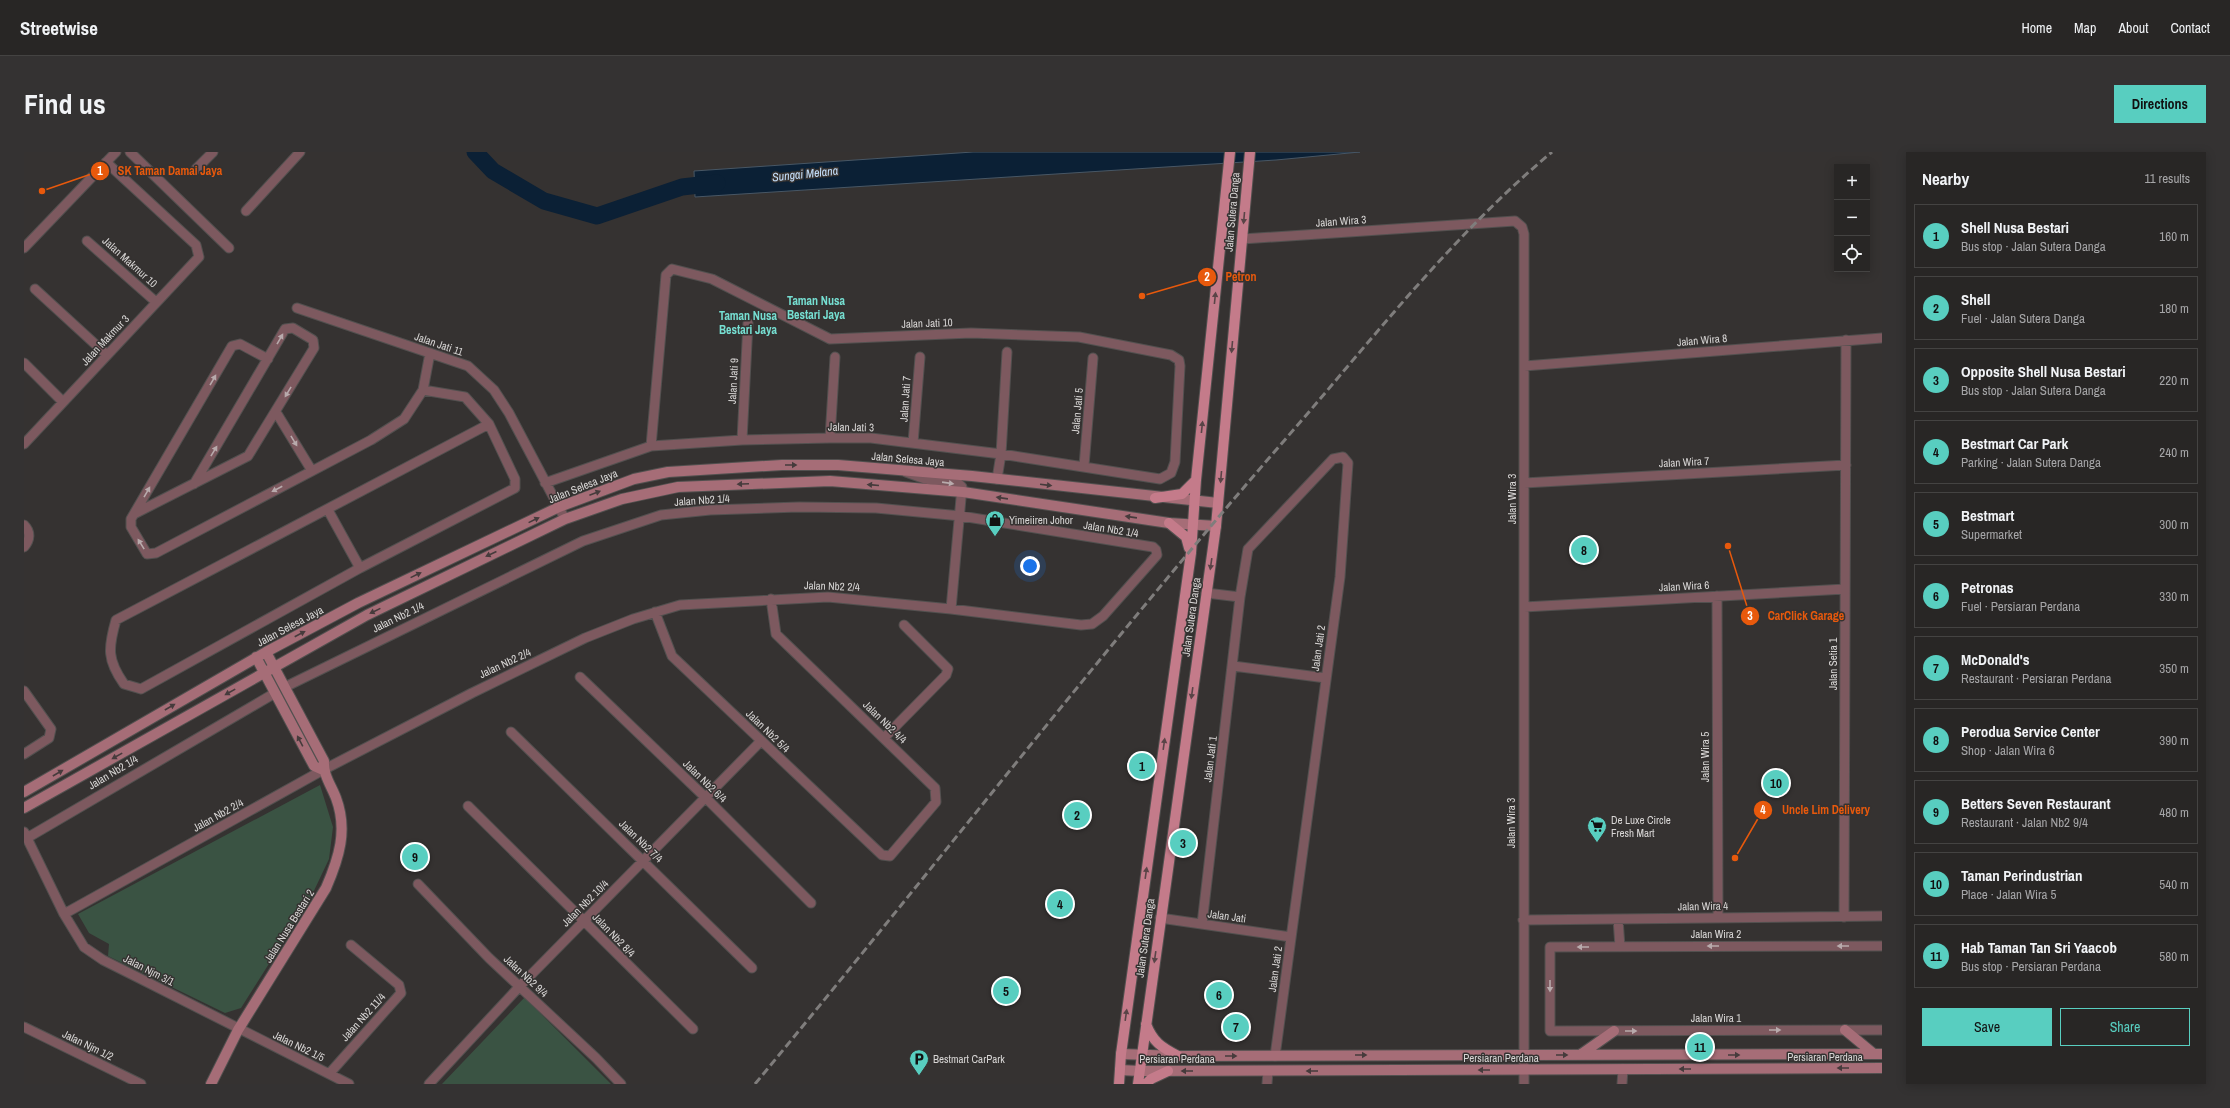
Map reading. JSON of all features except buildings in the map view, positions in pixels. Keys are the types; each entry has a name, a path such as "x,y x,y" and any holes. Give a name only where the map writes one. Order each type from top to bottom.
{"main road":[{"name":"Jalan Sutera Danga","path":"1119,1084 1121,1054 1191,553 1196,480 1230,152"},
{"name":"Jalan Sutera Danga","path":"1138,1084 1216,526 1250,152"},
{"name":"Jalan Selesa Jaya","path":"24,792 266,652 358,604 558,507 634,479 668,472 782,466 838,466 997,479 1156,498 1218,503"},
{"path":"1156,498 1182,494 1196,480"},
{"path":"24,808 367,615 565,520 622,499 678,487 830,481 963,492 1169,523 1216,526"},
{"path":"1169,523 1186,537 1191,553"},
{"name":"Jalan Nusa Bestari 2","path":"211,1084 238,1030 315,908 336,866 342,842 342,824 336,800 323,770 324,761 266,652"},
{"name":"Jalan Nusa Bestari 2","path":"256,658 314,766 323,770"},
{"path":"1146,1022 1151,1037 1162,1047 1178,1056"},
{"path":"1845,1030 1878,1054"},
{"path":"1580,1055 1614,1031"},
{"name":"Persiaran Perdana","path":"1121,1054 1178,1056 1878,1054"},
{"name":"Persiaran Perdana","path":"1120,1070 1168,1071 1266,1080 1523,1070 1882,1068"},
{"path":"1146,1084 1151,1078 1168,1071"}],"street":[{"path":"24,248 116,152"},
{"path":"130,152 229,248"},
{"path":"196,169 212,152"},
{"path":"246,211 300,152"},
{"name":"Jalan Makmur 3","path":"24,444 199,257 199,250 196,245 106,162"},
{"name":"Jalan Wira 3","path":"1242,239 1515,221 1520,223 1524,234 1524,1084"},
{"name":"Jalan Makmur 10","path":"87,241 156,302"},
{"name":"Jalan Jati 10","path":"651,446 666,275 672,269 689,272 712,279 830,339 971,333 1079,337 1171,355 1179,360 1175,462 1171,473 1160,479"},
{"path":"35,289 107,355"},
{"name":"Jalan Jati 11","path":"297,308 468,366 494,390 509,413 565,520"},
{"name":"Jalan Jati 9","path":"742,440 748,323"},
{"path":"134,514 194,484 248,456 276,412 315,344 313,340 289,328 285,329 194,484"},
{"name":"Jalan Wira 8","path":"1524,366 1882,338"},
{"name":"Jalan Setia 1","path":"1844,917 1846,340"},
{"path":"268,359 240,344 232,346 131,519 131,527 147,554 151,555 312,471 371,440 404,419 423,390 430,353"},
{"path":"997,479 1001,454 1007,352"},
{"path":"830,438 835,357"},
{"name":"Jalan Jati 7","path":"914,443 920,357"},
{"name":"Jalan Jati 5","path":"1084,466 1093,358"},
{"path":"24,363 63,402"},
{"path":"423,390 465,397 489,424 515,479 515,488 360,568 141,689 124,684 113,669 109,643 116,620 328,510 489,424"},
{"path":"276,412 312,471"},
{"name":"Jalan Jati 3","path":"545,483 651,446 742,440 830,438 871,438 914,443 1084,466 1160,479"},
{"name":"Jalan Jati 2","path":"1240,596 1248,549 1333,459 1343,457 1348,463 1340,577 1275,1056"},
{"name":"Jalan Wira 7","path":"1524,483 1846,465"},
{"path":"902,471 925,479 959,484 962,487 961,516 951,609"},
{"name":"Jalan Nb2 1/4","path":"285,687 583,541 661,515 710,510 799,507 876,508 961,516 1153,547 1156,550 1157,555 1103,616 1092,624"},
{"path":"328,510 360,568"},
{"path":"24,525 29,533 29,539 24,547"},
{"name":"Jalan Wira 6","path":"1524,607 1845,589"},
{"path":"1206,593 1240,596"},
{"name":"Jalan Jati 1","path":"1202,924 1240,596"},
{"name":"Jalan Wira 5","path":"1716,596 1718,918"},
{"name":"Jalan Nb2 2/4","path":"64,914 323,770 472,692 585,638 655,612 680,605 828,597 951,609 1081,625 1092,624"},
{"name":"Jalan Nb2 4/4","path":"771,599 776,634 935,788 936,802 892,854 888,857 882,855"},
{"name":"Jalan Nb2 5/4","path":"655,612 672,656 882,855"},
{"path":"884,738 946,675 948,669 904,625"},
{"path":"1233,666 1326,678"},
{"name":"Jalan Nb2 6/4","path":"580,677 706,798 812,903"},
{"path":"24,691 50,726 51,733 43,743 24,754"},
{"name":"Jalan Nb2 1/4","path":"25,835 275,692"},
{"name":"Jalan Nb2 7/4","path":"511,732 644,860 752,968"},
{"name":"Jalan Nb2 10/4","path":"429,1084 520,986 761,741"},
{"name":"Jalan Nb2 8/4","path":"468,806 693,1029"},
{"path":"25,835 64,914"},
{"name":"Jalan Nb2 9/4","path":"418,884 489,958 520,986 620,1084"},
{"name":"Jalan Njm 3/1","path":"64,914 84,946 103,960 238,1030"},
{"name":"Jalan Wira 4","path":"1523,920 1882,916"},
{"name":"Jalan Jati","path":"1160,918 1291,937"},
{"path":"1618,919 1620,947"},
{"name":"Jalan Nb2 11/4","path":"329,1074 401,993 399,985 351,945"},
{"name":"Jalan Wira 2","path":"1550,1031 1550,947 1882,946"},
{"name":"Jalan Njm 1/2","path":"24,1027 141,1084"},
{"name":"Jalan Nb2 1/5","path":"238,1030 350,1084"},
{"name":"Jalan Wira 1","path":"1550,1031 1882,1030"},
{"path":"1622,1084 1623,1069"}],"green space":[{"path":"320,785 333,827 329,859 311,897 241,1008 225,1013 108,956 109,944 89,933 78,914"},
{"path":"525,998 611,1084 442,1084"}],"water":[{"path":"973,152 1360,152 1276,160 695,197 694,171"}],"waterway":[{"name":"Sungai Melana","path":"475,152 493,171 544,201 597,216 682,187 717,183"}],"railway":[{"path":"755,1084 1090,671 1226,508 1450,249 1483,215 1552,152"}],"place":[{"name":"SK Taman Damai Jaya","path":"42,191"},
{"name":"Petron","path":"1142,296"},
{"name":"Yimeiiren Johor","path":"995,537"},
{"name":"CarClick Garage","path":"1728,546"},
{"name":"Perodua Service Center","path":"1584,550"},
{"name":"Shell Nusa Bestari","path":"1142,766"},
{"name":"Taman Perindustrian","path":"1776,783"},
{"name":"Shell","path":"1077,815"},
{"name":"Opposite Shell Nusa Bestari","path":"1183,843"},
{"name":"De Luxe Circle Fresh Mart","path":"1597,843"},
{"name":"Betters Seven Restaurant","path":"415,857"},
{"name":"Uncle Lim Delivery","path":"1735,858"},
{"name":"Bestmart Car Park","path":"1060,904"},
{"name":"Bestmart","path":"1006,991"},
{"name":"Petronas","path":"1219,995"},
{"name":"McDonald's","path":"1236,1027"},
{"name":"Hab Taman Tan Sri Yaacob","path":"1700,1047"},
{"name":"Bestmart CarPark","path":"919,1076"}],"district":[{"name":"Taman Nusa Bestari Jaya","path":"816,308"},
{"name":"Taman Nusa Bestari Jaya","path":"748,323"}]}
